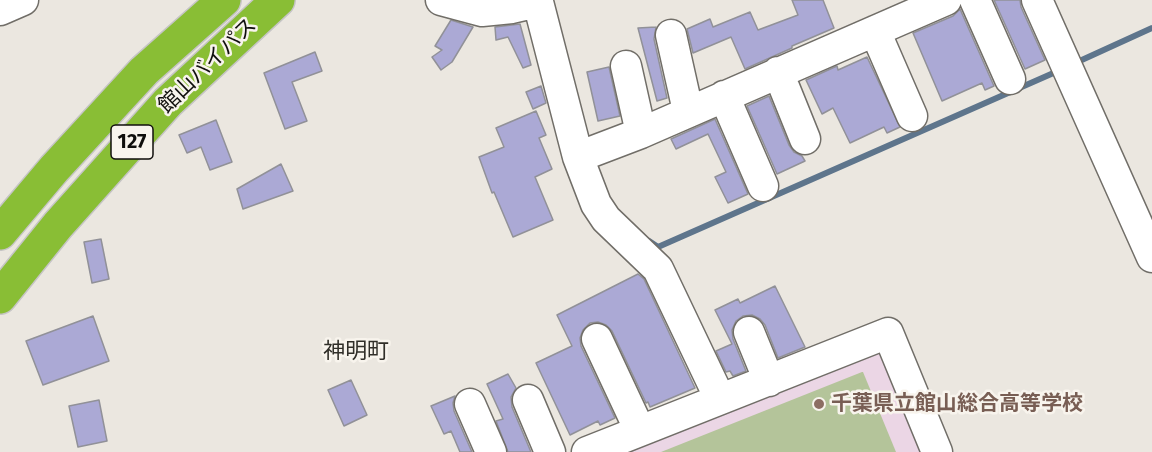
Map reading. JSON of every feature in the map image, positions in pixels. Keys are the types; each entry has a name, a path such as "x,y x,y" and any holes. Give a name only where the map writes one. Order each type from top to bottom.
{"highway":[{"name":"館山バイパス","path":"0,233 54,169 144,71 224,0"},
{"name":"館山バイパス","path":"0,297 58,225 168,102 278,0"}],"street":[{"path":"0,10 23,0"},
{"path":"441,0 482,11 538,2 578,157 600,212 658,269 720,399"},
{"path":"578,157 641,133 946,0"},
{"path":"975,0 1010,79"},
{"path":"1037,0 1152,256"},
{"path":"875,31 912,116"},
{"path":"671,35 688,111"},
{"path":"626,66 641,133"},
{"path":"778,72 805,139"},
{"path":"724,96 762,186"},
{"path":"749,332 769,381"},
{"path":"587,452 888,333 937,452"},
{"path":"597,339 640,431"},
{"path":"528,400 550,452"},
{"path":"470,404 491,452"}],"shaded area":[{"name":"千葉県立館山総合高等学校","path":"883,352 924,452 610,452 856,356"}],"green space":[{"path":"862,372 896,452 661,452"}],"building":[{"path":"792,0 823,0 834,28 745,69 731,37 693,53 687,29 710,19 713,27 750,12 758,30 798,15"},
{"path":"994,0 1020,0 1045,60 1025,69"},
{"path":"960,9 994,86 985,90 982,83 942,101 913,33 953,16"},
{"path":"451,20 473,27 452,62 441,70 432,57 442,50 435,46"},
{"path":"520,24 531,65 523,68 508,37 496,40 495,27"},
{"path":"656,27 654,39 667,98 657,101 638,28"},
{"path":"315,52 322,71 292,82 307,121 285,129 264,73"},
{"path":"867,57 900,127 887,133 884,127 850,143 833,108 822,114 806,80 837,66 838,70"},
{"path":"609,67 620,116 598,121 587,72"},
{"path":"541,86 546,103 533,109 526,92"},
{"path":"769,96 789,145 805,161 777,174 747,106"},
{"path":"536,111 546,135 539,138 552,169 535,177 553,220 513,237 494,192 492,193 479,157 504,147 496,128"},
{"path":"715,119 748,194 728,203 715,177 726,172 708,134 676,149 671,139"},
{"path":"216,120 232,162 210,170 201,147 187,153 179,135"},
{"path":"281,164 293,191 243,209 237,189"},
{"path":"101,239 109,279 92,283 84,242"},
{"path":"638,274 644,279 695,388 650,407 612,331 606,325 598,322 590,323 583,330 580,338 581,346 615,418 600,425 598,421 570,435 536,363 572,346 557,315"},
{"path":"775,286 805,347 778,358 765,325 760,319 752,315 743,316 736,321 732,330 733,339 746,371 733,376 730,371 726,372 716,351 732,344 715,310 738,299 740,303"},
{"path":"93,316 109,361 43,385 26,341"},
{"path":"508,374 516,388 511,397 512,407 531,452 508,452 496,421 503,419 487,384"},
{"path":"351,380 367,415 344,426 328,390"},
{"path":"455,396 454,411 472,452 460,452 451,431 444,434 431,406"},
{"path":"99,400 107,441 78,447 69,406"}],"waterway":[{"path":"1073,64 1152,28"},
{"path":"649,241 658,247 1058,71"}],"place":[{"name":"千葉県立館山総合高等学校","path":"819,404"}],"district":[{"name":"神明町","path":"356,352"}]}
